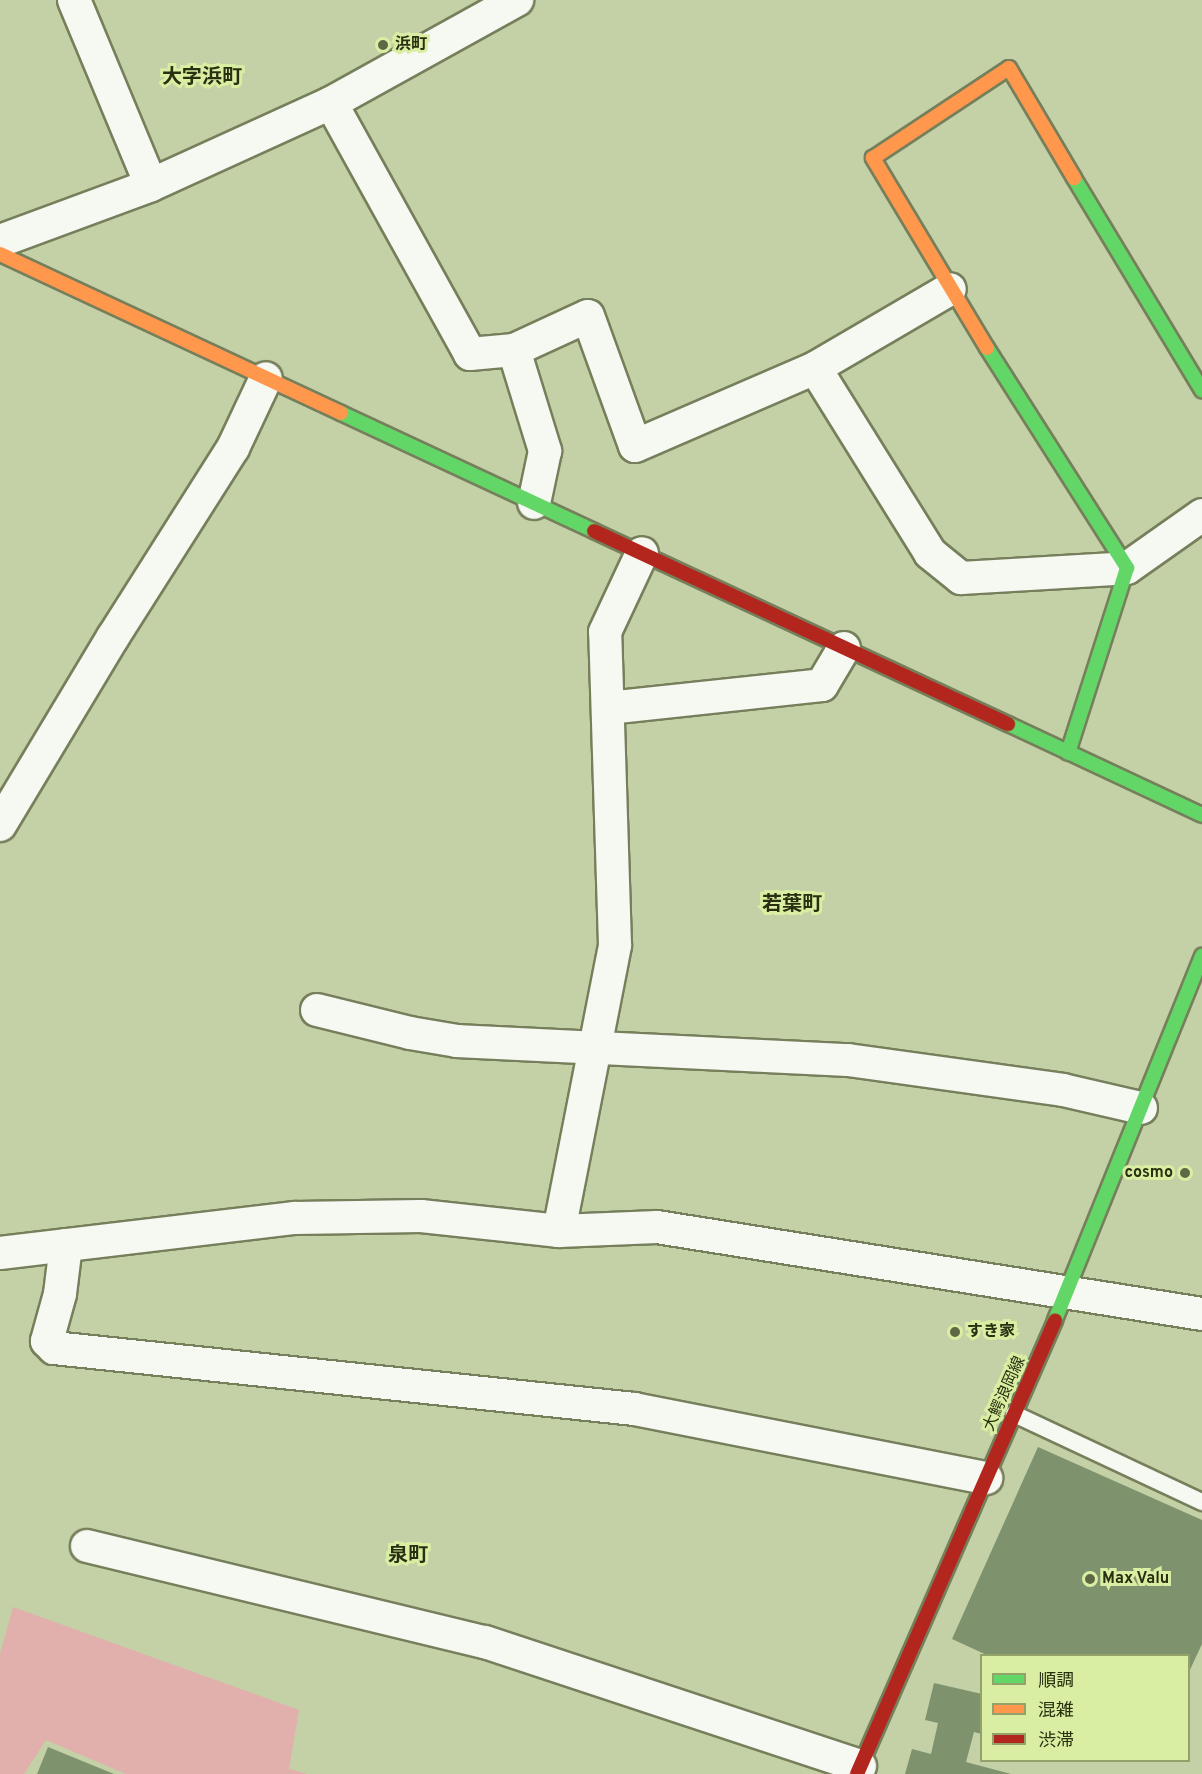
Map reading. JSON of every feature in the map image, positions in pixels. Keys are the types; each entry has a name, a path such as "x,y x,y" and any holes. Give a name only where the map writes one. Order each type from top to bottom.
{"street":[{"path":"74,0 151,184"},
{"path":"0,241 151,184 331,103 517,0"},
{"path":"1068,753 1126,568 950,289 873,158 1009,68 1174,347 1202,390"},
{"path":"331,103 470,354 514,350 588,316 636,446 814,368 950,289"},
{"path":"0,254 1202,815"},
{"path":"514,350 545,451 534,503"},
{"path":"814,368 930,553 961,578 1126,568 1202,515"},
{"path":"0,825 113,637 233,448 266,378"},
{"path":"560,1231 615,945 605,632 642,554"},
{"path":"608,708 822,685 844,648"},
{"name":"大鰐浪岡線","path":"858,1770 1068,1291 1202,956"},
{"path":"317,1010 410,1033 457,1041 509,1045 597,1046 848,1060 1064,1090 1141,1108"},
{"path":"0,1253 262,1220 421,1215 560,1231 657,1227 1202,1314"},
{"path":"66,1245 60,1294 47,1341 54,1348 634,1409 986,1478"},
{"path":"87,1546 485,1642 858,1770"}],"lane":[{"path":"1014,1414 1202,1502"}],"shaded area":[{"path":"13,1607 299,1710 289,1769 307,1774 126,1774 46,1740 24,1774 0,1774 0,1654"}],"building":[{"name":"Max Valu","path":"1038,1447 1202,1520 1202,1644 1190,1670 1190,1654 985,1654 952,1639"},
{"path":"934,1683 980,1694 980,1734 974,1732 966,1762 1011,1774 905,1774 912,1749 931,1754 938,1723 925,1720"},
{"path":"48,1747 114,1774 37,1774"}],"traffic: fast":[{"path":"1074,178 1202,390"},
{"path":"987,348 1127,568 1068,753"},
{"path":"341,413 594,531"},
{"path":"1008,724 1202,815"},
{"path":"1055,1320 1202,956"}],"traffic: slow":[{"path":"987,348 873,158 1009,68 1074,178"},
{"path":"0,254 341,413"}],"traffic: jam":[{"path":"594,531 1008,724"},
{"path":"857,1774 1055,1320"}],"place":[{"name":"浜町","path":"383,45"},
{"name":"cosmo","path":"1185,1173"},
{"name":"すき家","path":"955,1332"},
{"name":"Max Valu","path":"1090,1579"}],"district":[{"name":"大字浜町","path":"202,78"},
{"name":"若葉町","path":"792,905"},
{"name":"泉町","path":"408,1556"}]}
